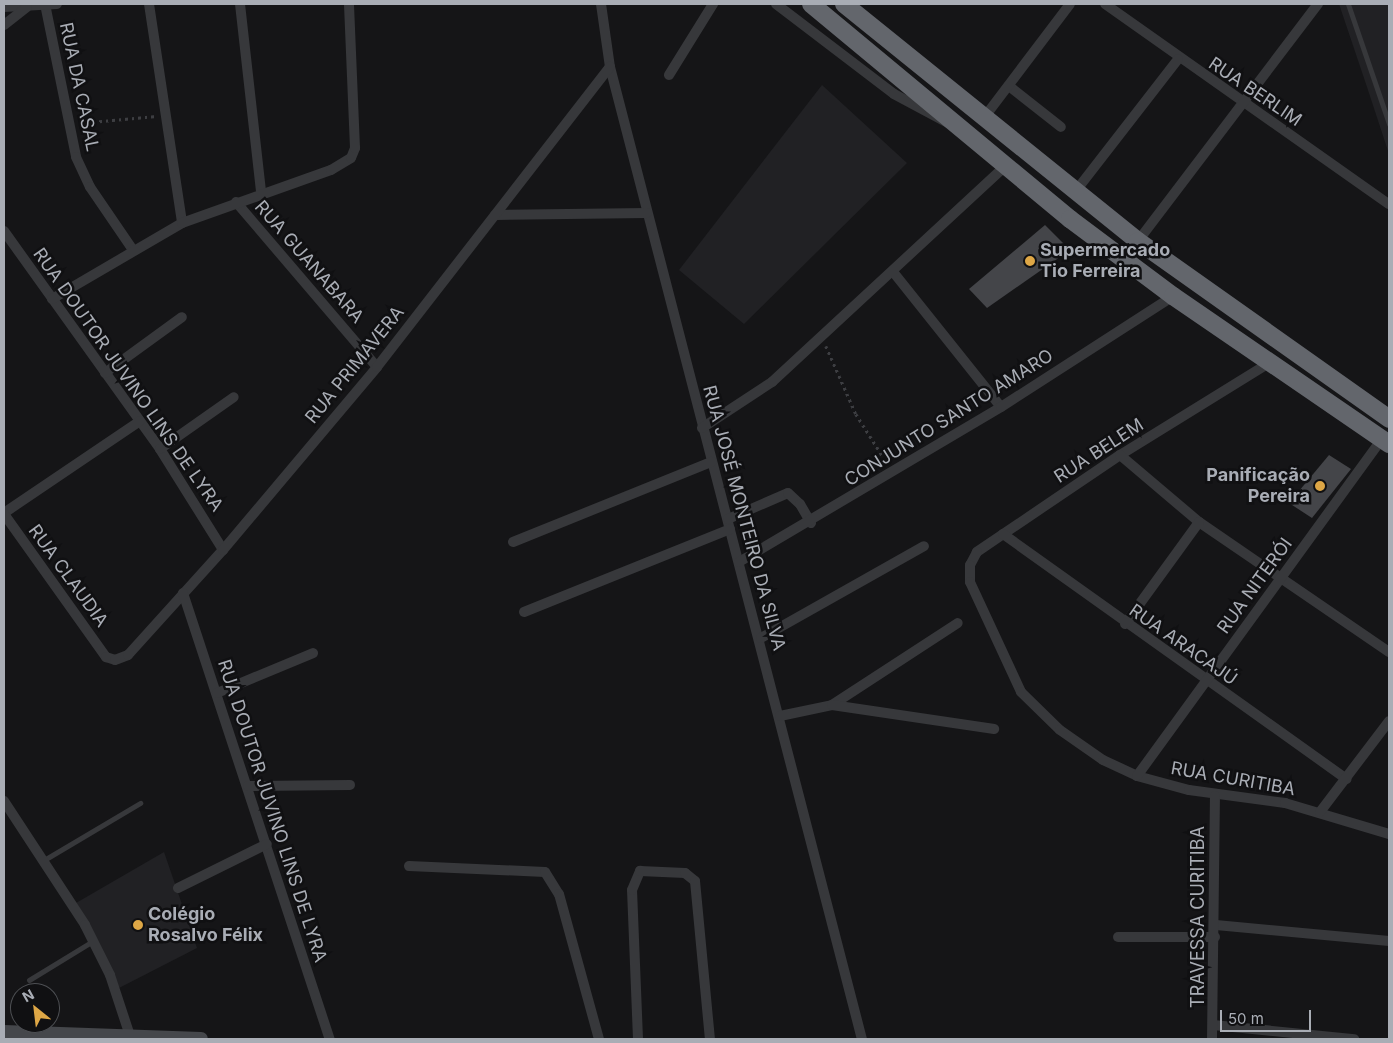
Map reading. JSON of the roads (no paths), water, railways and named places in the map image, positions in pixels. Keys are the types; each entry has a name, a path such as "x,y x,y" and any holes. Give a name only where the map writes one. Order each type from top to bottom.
{"highway":[{"path":"811,4 1003,168 1173,296 1386,441"},
{"path":"844,4 1138,242 1389,419"}],"main road":[{"path":"7,1034 201,1039"}],"street":[{"name":"RUA DA CASAL","path":"45,4 68,124 82,172 133,250"},
{"path":"4,7 57,4"},
{"path":"149,4 182,223"},
{"path":"240,4 261,192"},
{"path":"52,300 133,250 182,223 261,192 331,170 348,161 355,148 349,4"},
{"name":"RUA JOSÉ MONTEIRO DA SILVA","path":"601,4 610,67 702,428 761,638 862,1039"},
{"path":"669,75 713,4"},
{"path":"776,4 894,94 951,124"},
{"path":"984,119 1070,4"},
{"name":"RUA BERLIM","path":"1104,4 1178,59 1389,204"},
{"path":"1138,242 1241,102 1318,4"},
{"path":"4,25 27,7"},
{"path":"1075,192 1178,59"},
{"name":"RUA PRIMAVERA","path":"106,657 115,660 128,655 223,550 377,366 610,67"},
{"path":"1009,86 1061,127"},
{"path":"702,428 772,382 894,273 1003,168"},
{"name":"RUA GUANABARA","path":"236,202 377,366"},
{"path":"495,215 647,213"},
{"name":"RUA DOUTOR JUVINO LINS DE LYRA","path":"4,230 52,300 160,449 223,550"},
{"path":"894,273 1001,407"},
{"name":"CONJUNTO SANTO AMARO","path":"739,562 810,523 894,473 1001,407 1173,296"},
{"path":"105,373 182,316"},
{"name":"RUA BELEM","path":"970,582 971,559 1004,534 1120,455 1269,363"},
{"path":"160,449 234,397"},
{"path":"4,513 140,421"},
{"name":"RUA NITERÓI","path":"1136,776 1205,680 1386,441"},
{"path":"1120,455 1199,522 1283,576 1389,652"},
{"path":"513,542 712,462"},
{"path":"524,612 729,524 788,493 800,504 810,523"},
{"name":"RUA CLAUDIA","path":"4,513 106,657"},
{"path":"1125,624 1199,522"},
{"name":"RUA ARACAJÚ","path":"1004,534 1125,624 1346,779"},
{"path":"761,638 924,546"},
{"name":"RUA CURITIBA","path":"970,582 1021,692 1060,730 1103,760 1136,776 1215,796 1320,812 1389,834"},
{"name":"RUA DOUTOR JUVINO LINS DE LYRA","path":"183,593 330,1039"},
{"path":"832,705 958,623"},
{"path":"217,693 313,653"},
{"path":"780,716 832,705 994,729"},
{"path":"1320,812 1389,721"},
{"path":"248,786 350,786"},
{"name":"TRAVESSA CURITIBA","path":"1212,1039 1216,924 1215,796"},
{"path":"4,801 44,860 93,941 110,975 130,1036"},
{"path":"178,888 267,844"},
{"path":"408,866 545,872 560,894 600,1039"},
{"path":"638,1039 632,890 640,871 685,873 697,886 710,1039"},
{"path":"1216,924 1389,941"},
{"path":"1118,938 1215,937"},
{"path":"1213,1025 1354,1039"}],"lane":[{"path":"1348,4 1389,124"},
{"path":"44,860 140,803"},
{"path":"29,980 93,941"}],"place":[{"name":"Supermercado Tio Ferreira","path":"1030,261"},
{"name":"Panificação Pereira","path":"1320,486"},
{"name":"Colégio Rosalvo Félix","path":"138,925"}]}
